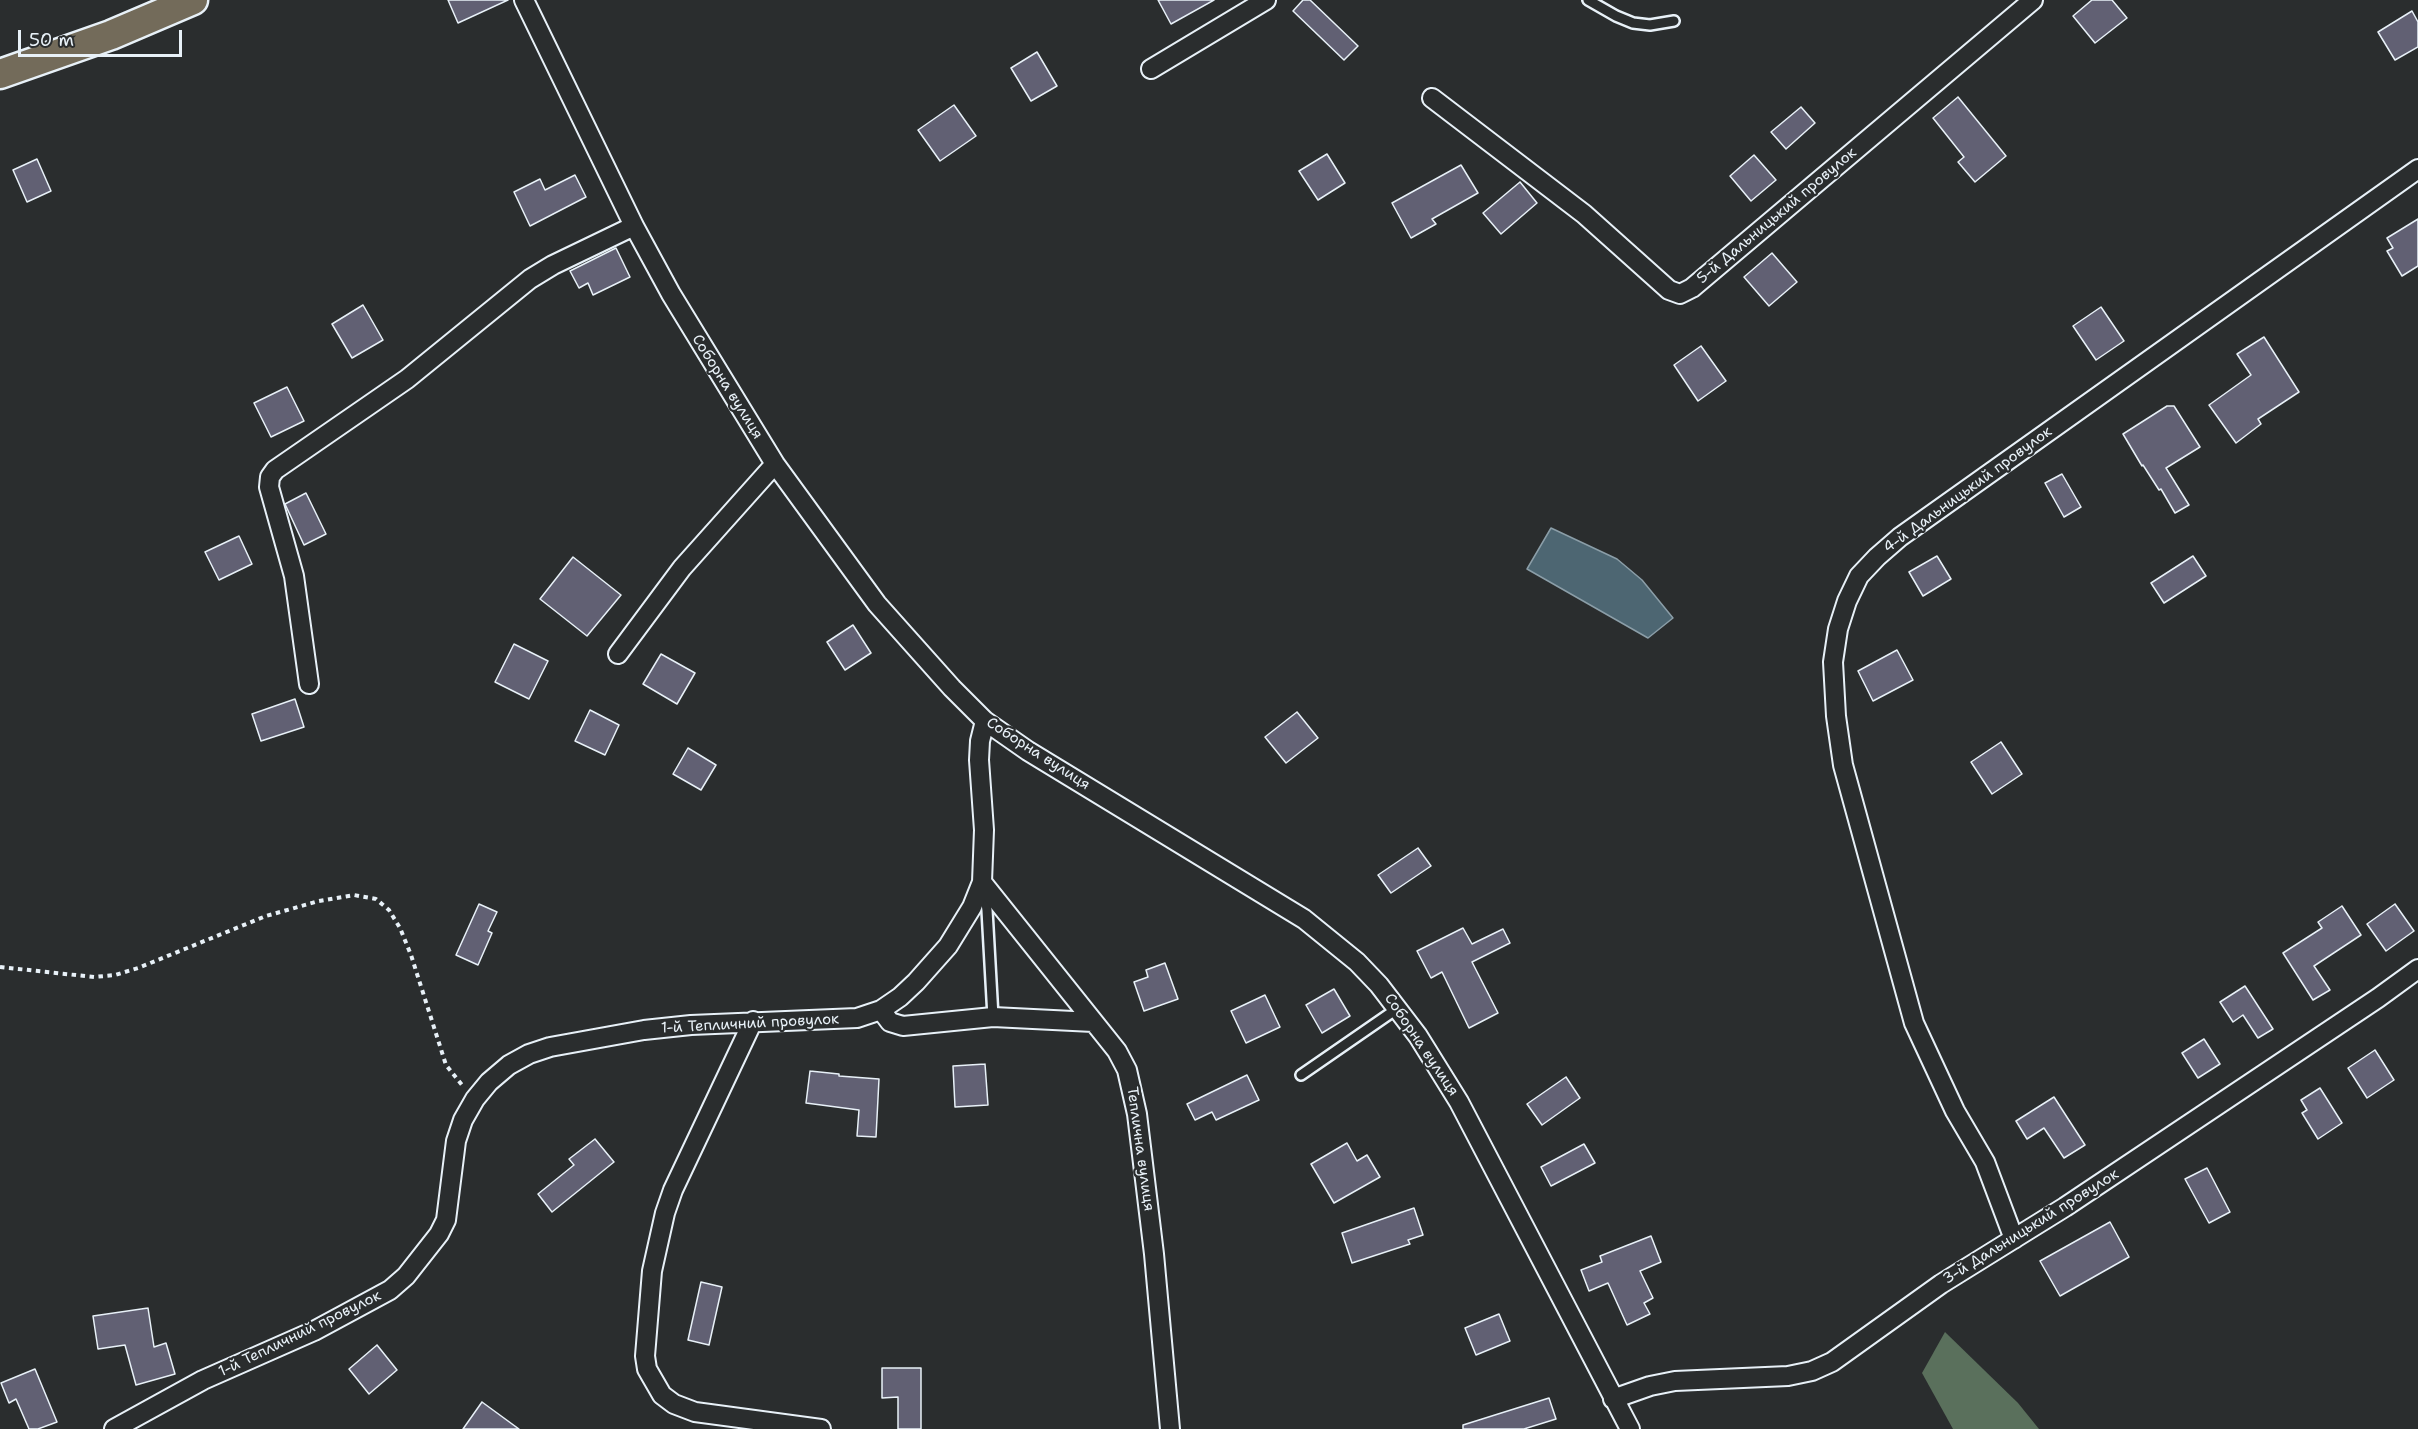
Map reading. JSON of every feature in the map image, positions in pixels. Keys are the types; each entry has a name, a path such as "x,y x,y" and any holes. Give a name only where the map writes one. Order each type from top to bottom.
{"highway":[{"path":"0,74 111,35 192,0"}],"street":[{"name":"Соборна вулиця","path":"524,0 634,226 677,304 775,464 877,604 951,688 985,721 1028,751 1304,919 1357,962 1398,1008 1438,1066 1630,1429"},
{"path":"1151,69 1266,0"},
{"name":"5-й Дальницький провулок","path":"1432,98 1584,214 1669,290 1680,294 1692,288 2033,0"},
{"name":"4-й Дальницький провулок","path":"2014,1239 1985,1162 1954,1111 1914,1023 1843,765 1836,716 1833,662 1838,629 1847,601 1859,576 1876,556 1900,537 2418,169"},
{"path":"309,684 294,576 269,487 270,477 275,470 407,379 530,279 553,265 634,226"},
{"path":"618,654 682,568 775,464"},
{"name":"1-й Тепличний провулок","path":"114,1429 203,1380 314,1330 390,1290 406,1276 439,1234 446,1220 456,1141 463,1120 475,1099 489,1082 509,1065 529,1054 550,1047 644,1030 753,1021 845,1020 881,1010 916,982 948,946 972,907 982,882 984,830 979,760 985,721"},
{"name":"Теплична вулиця","path":"982,882 1117,1051 1132,1086 1154,1254 1170,1429"},
{"name":"3-й Дальницький провулок","path":"1614,1398 1650,1386 1675,1381 1788,1376 1812,1371 1832,1362 1941,1284 2014,1239 2378,998 2418,969"},
{"path":"881,1010 890,1022 903,1026 993,1017 1093,1022"},
{"path":"753,1021 673,1190 665,1213 652,1271 645,1356 647,1369 662,1395 674,1404 695,1412 821,1429"}],"lane":[{"path":"1588,0 1633,23 1650,25 1674,21"},
{"path":"982,882 987,910 993,1017"},
{"path":"1301,1075 1398,1008"}],"path":[{"path":"0,967 94,977 115,975 138,968 266,916 319,901 354,895 376,899 389,910 400,928 411,955 446,1065 475,1099"}],"green space":[{"path":"1945,1332 2018,1403 2039,1429 1953,1429 1922,1373"}],"water":[{"path":"1551,528 1617,559 1642,580 1673,618 1648,638 1527,569"}],"building":[{"path":"448,0 508,0 458,23"},
{"path":"1158,0 1214,0 1171,24"},
{"path":"1303,0 1310,0 1358,46 1344,60 1293,11"},
{"path":"2092,0 2112,0 2127,18 2095,43 2073,16"},
{"path":"2412,11 2418,22 2418,47 2395,60 2378,32"},
{"path":"1037,52 1057,86 1031,101 1011,68"},
{"path":"1958,97 2006,156 1975,182 1958,162 1964,157 1933,118"},
{"path":"954,105 976,136 940,161 918,130"},
{"path":"1801,107 1815,123 1786,149 1771,132"},
{"path":"1327,154 1345,183 1318,200 1299,171"},
{"path":"1754,155 1776,180 1751,201 1730,176"},
{"path":"37,159 51,191 27,202 13,170"},
{"path":"1461,165 1478,193 1432,219 1436,224 1411,238 1392,203"},
{"path":"575,175 586,197 530,226 514,192 540,179 545,190"},
{"path":"1520,182 1537,203 1501,234 1483,213"},
{"path":"2418,219 2418,266 2402,276 2387,251 2393,248 2387,238"},
{"path":"616,248 630,277 593,295 588,283 579,288 570,271"},
{"path":"1772,253 1797,282 1769,306 1744,277"},
{"path":"363,305 383,340 352,358 332,324"},
{"path":"2101,307 2124,341 2096,360 2073,326"},
{"path":"2264,337 2299,392 2258,419 2261,424 2236,443 2209,405 2251,375 2237,354"},
{"path":"1701,346 1726,381 1698,401 1674,365"},
{"path":"287,387 304,421 271,437 254,403"},
{"path":"2167,406 2174,406 2200,447 2166,468 2189,505 2175,513 2123,434"},
{"path":"2062,474 2081,507 2064,517 2045,483"},
{"path":"306,493 326,534 304,545 285,504"},
{"path":"239,536 252,564 219,580 205,552"},
{"path":"1937,556 1951,579 1923,596 1909,572"},
{"path":"2193,556 2206,576 2164,603 2151,583"},
{"path":"573,557 621,595 587,636 540,599"},
{"path":"853,625 871,653 845,670 827,642"},
{"path":"514,644 548,661 529,699 495,682"},
{"path":"1897,650 1913,680 1873,701 1858,671"},
{"path":"661,654 695,673 677,704 643,684"},
{"path":"295,699 304,727 261,741 252,714"},
{"path":"590,710 619,725 605,755 575,741"},
{"path":"1297,712 1318,738 1286,763 1265,737"},
{"path":"2001,742 2022,774 1992,794 1971,762"},
{"path":"688,748 716,765 701,790 673,774"},
{"path":"1418,848 1431,866 1391,893 1378,875"},
{"path":"479,904 497,912 488,931 492,933 478,965 456,955"},
{"path":"2395,904 2414,931 2386,951 2367,924"},
{"path":"2342,906 2361,935 2314,966 2330,990 2313,1000 2283,953 2322,928 2318,922"},
{"path":"1463,928 1472,944 1503,929 1510,943 1472,962 1498,1013 1469,1028 1442,972 1431,978 1417,951"},
{"path":"1165,963 1178,999 1144,1011 1134,982 1148,977 1146,970"},
{"path":"2245,986 2273,1029 2258,1038 2243,1015 2233,1022 2220,1002"},
{"path":"1334,989 1350,1016 1322,1033 1306,1005"},
{"path":"1265,995 1280,1027 1246,1043 1231,1011"},
{"path":"2204,1039 2220,1064 2198,1078 2182,1053"},
{"path":"2375,1050 2394,1080 2367,1098 2348,1068"},
{"path":"985,1064 988,1105 955,1107 953,1066"},
{"path":"810,1071 879,1079 876,1137 857,1136 859,1110 806,1103"},
{"path":"1247,1075 1259,1100 1216,1120 1212,1112 1195,1120 1187,1104"},
{"path":"1566,1077 1580,1098 1542,1125 1527,1104"},
{"path":"2320,1088 2342,1123 2318,1139 2302,1113 2307,1110 2301,1100"},
{"path":"2054,1097 2085,1145 2064,1158 2044,1128 2027,1139 2016,1121"},
{"path":"595,1139 614,1162 552,1212 538,1194 574,1165 569,1159"},
{"path":"1347,1143 1357,1161 1367,1155 1380,1177 1334,1203 1311,1164"},
{"path":"1584,1144 1595,1163 1551,1186 1541,1167"},
{"path":"2207,1168 2230,1212 2209,1223 2185,1179"},
{"path":"1414,1208 1423,1235 1408,1240 1410,1244 1352,1263 1342,1233"},
{"path":"2110,1222 2129,1257 2060,1296 2040,1261"},
{"path":"1651,1236 1661,1262 1640,1271 1653,1298 1644,1303 1650,1314 1627,1325 1608,1283 1589,1291 1581,1270 1602,1262 1600,1256"},
{"path":"701,1282 722,1287 709,1345 688,1340"},
{"path":"148,1308 154,1347 166,1343 175,1374 136,1385 125,1345 98,1349 93,1316"},
{"path":"1499,1314 1510,1341 1476,1355 1465,1328"},
{"path":"377,1345 397,1370 369,1394 349,1369"},
{"path":"882,1368 921,1368 921,1429 898,1429 898,1397 882,1398"},
{"path":"35,1369 57,1422 38,1429 29,1429 16,1399 9,1403 1,1383"},
{"path":"1549,1398 1556,1419 1524,1429 1463,1429 1463,1425"},
{"path":"482,1402 519,1429 463,1429"}]}
